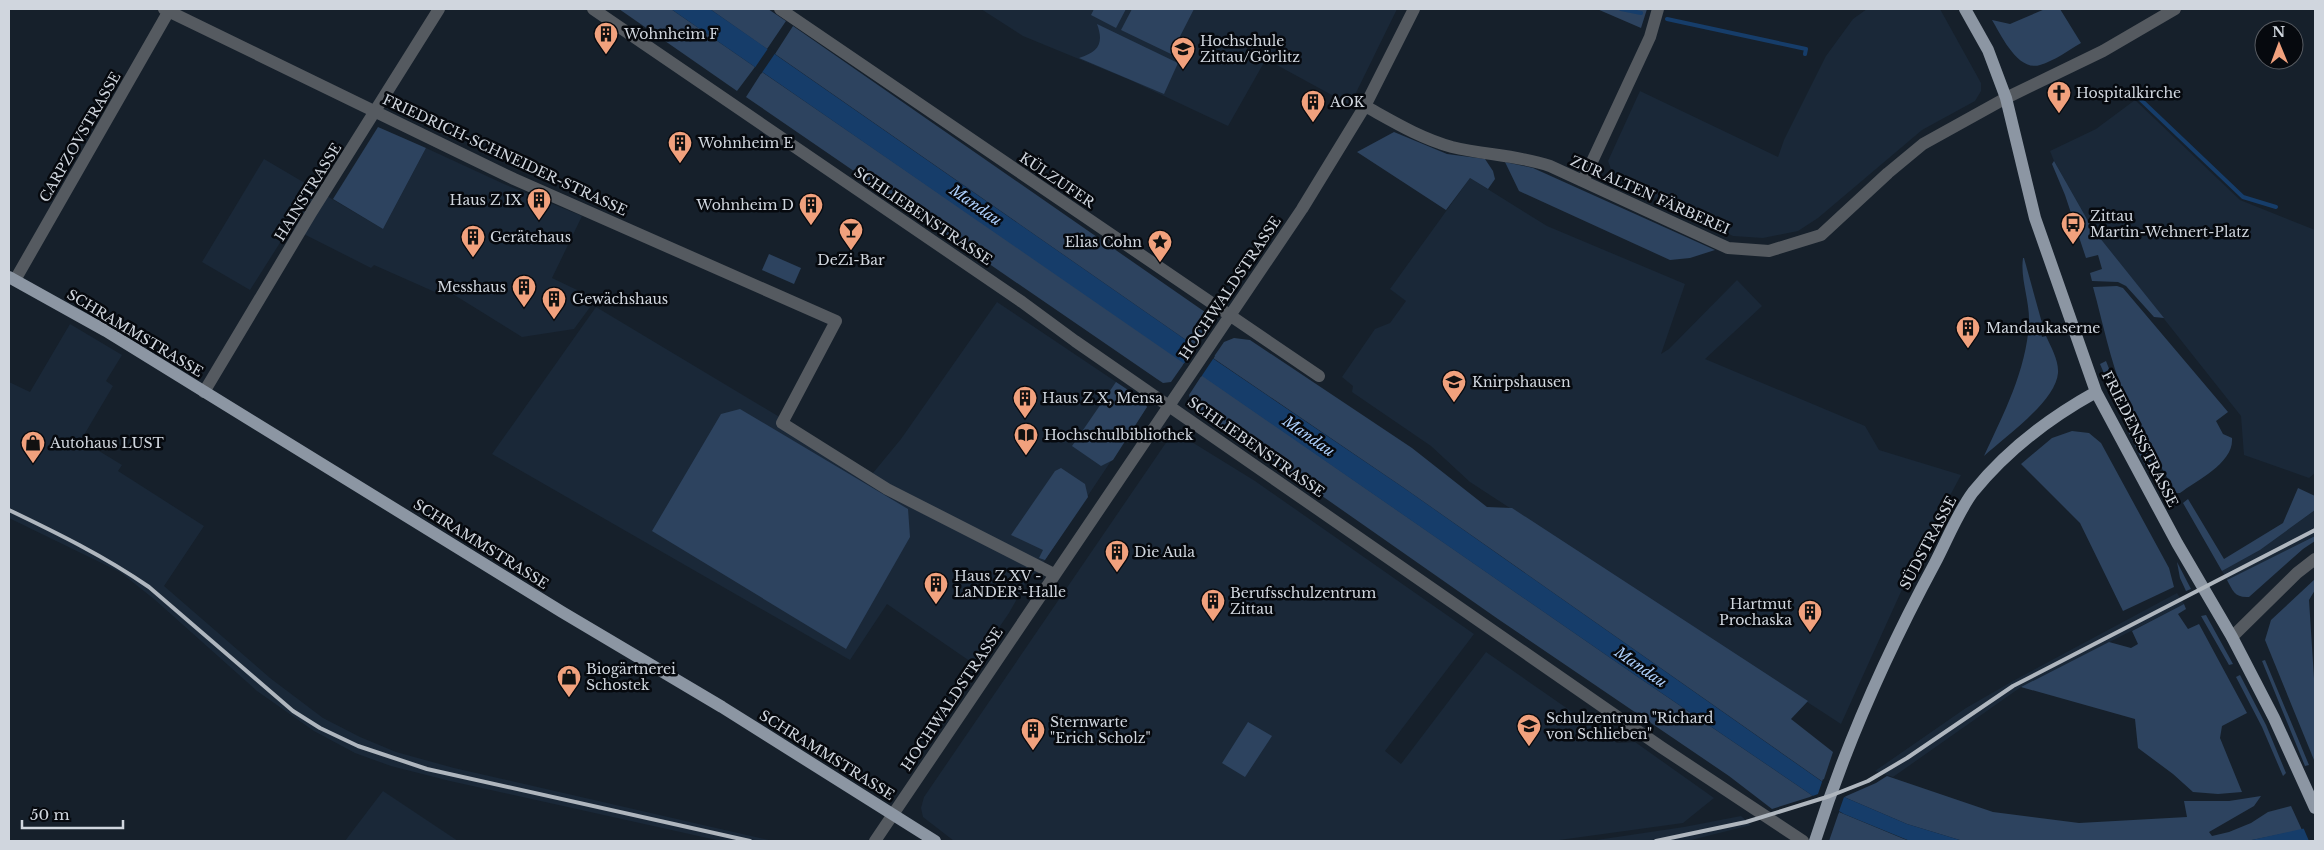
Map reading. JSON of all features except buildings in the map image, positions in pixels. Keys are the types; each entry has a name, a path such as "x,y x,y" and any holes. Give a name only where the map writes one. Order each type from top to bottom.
{"main road":[{"name":"FRIEDENSSTRASSE","path":"1965,9 1988,50 2006,98 2035,218 2096,392 2177,543 2232,636 2274,718 2313,802"},
{"name":"SCHRAMMSTRASSE","path":"12,279 106,331 562,612 730,712 934,841"},
{"name":"SÜDSTRASSE","path":"1816,838 1845,756 1906,616 1972,494 1991,471 2041,426 2096,392"}],"street":[{"name":"HAINSTRASSE","path":"204,392 311,213 439,9"},
{"name":"SCHLIEBENSTRASSE","path":"593,9 1022,302 1653,741 1804,841"},
{"name":"KÜLZUFER","path":"780,9 1319,376"},
{"name":"HOCHWALDSTRASSE","path":"875,841 1306,202 1365,106 1414,9"},
{"path":"1583,181 1642,53 1658,9"},
{"name":"ZUR ALTEN FÄRBEREI","path":"1365,106 1414,134 1432,141 1473,151 1530,159 1583,181 1728,248 1769,251 1821,235 1888,173 1923,144 2006,98 2103,51 2174,9"},
{"name":"FRIEDRICH-SCHNEIDER-STRASSE","path":"168,10 514,179 836,321 782,423 887,489 1054,574"},
{"name":"CARPZOVSTRASSE","path":"12,279 168,10"},
{"path":"2232,636 2315,559"}],"shaded area":[{"path":"619,9 671,9 755,67 737,91"},
{"path":"710,9 768,9 786,21 767,49"},
{"name":"Hochschule Zittau/Görlitz","path":"981,9 1397,9 1350,105 1266,59 1228,126 1130,80 1023,36"},
{"path":"1094,9 1126,9 1116,28 1091,15"},
{"path":"1132,9 1194,9 1171,54 1121,30"},
{"path":"1597,9 1647,9 1641,28"},
{"path":"1867,9 1940,9 1981,83 1981,91 1975,101 1922,130 1818,218 1798,231 1763,238 1733,236 1614,178 1608,161 1640,91 1778,157 1784,140 1826,56 1853,19"},
{"path":"2045,9 2060,9 2081,43 2051,61 2032,66 2024,63 2011,51 1992,20 2010,24"},
{"path":"1097,24 1178,63 1164,94 1079,58 1091,53 1098,46 1100,36"},
{"path":"793,26 1205,312 1211,319 1210,325 1196,347 775,54"},
{"path":"762,72 1185,362 1171,382 1163,383 1157,379 746,97"},
{"path":"2135,100 2240,200 2315,230 2315,473 2309,478 2244,455 2241,416 2092,228 2054,161 2050,151 2096,129"},
{"path":"378,127 426,148 383,229 333,199"},
{"path":"1394,132 1447,154 1485,159 1493,171 1495,179 1488,189 1470,178 1446,210 1357,152"},
{"path":"426,148 504,184 582,216 552,278 596,299 574,329 522,337 448,291 444,296 374,265 371,268 290,227 250,290 202,262 264,159 383,229"},
{"path":"2054,161 2092,228 2164,318 2154,317 2126,286 2118,282 2092,281 2090,273 2102,269 2098,255 2086,258 2065,195 2052,164"},
{"path":"1505,162 1533,168 1715,250 1690,258 1670,260 1519,191"},
{"path":"1470,178 1547,226 1685,284 1661,354 1669,349 1737,280 1762,306 1705,359 1865,426 1879,450 1961,475 1914,563 1841,724 1470,482 1431,446 1352,392 1353,386 1342,377 1375,329 1390,323 1406,301 1390,289"},
{"path":"769,254 801,268 794,284 762,270"},
{"path":"2023,258 2042,323 2039,325 2042,337 2046,336 2052,349 2058,373 2055,384 2039,407 1984,456 2013,391 2024,358 2029,315 2022,266"},
{"path":"2117,286 2123,288 2228,412 2216,421 2223,434 2232,438 2231,447 2227,455 2213,470 2180,493 2176,493 2142,432 2124,394 2115,368 2093,287"},
{"path":"997,302 1143,400 1147,407 1037,572 1028,579 1009,613 974,664 887,604 850,660 492,454 596,307 873,473 901,439"},
{"path":"70,324 122,355 106,381 113,386 81,440 122,465 118,471 204,526 164,586 270,678 323,718 360,737 396,752 454,768 773,841 721,841 450,781 391,766 355,753 314,731 257,691 154,599 120,572 9,518 9,382 30,392"},
{"path":"1234,338 1250,340 1412,448 1487,507 1512,508 1808,701 1791,719 1833,752 1823,782 1404,488 1213,358 1224,342"},
{"path":"2106,361 2125,409 2120,411 2100,364"},
{"path":"1202,375 1813,796 1772,809 1729,776 1498,619 1192,405 1189,395"},
{"path":"1116,382 1143,400 1147,407 1113,460 1101,466 1072,446"},
{"path":"740,409 908,509 910,537 846,649 652,531 721,414"},
{"path":"2130,423 2171,496 2157,484 2145,465 2125,425"},
{"path":"1174,431 1255,481 1474,634 1385,751 1401,764 1486,652 1617,743 1635,742 1714,798 1683,823 1552,841 954,841 923,817 921,808 924,797"},
{"path":"2072,431 2089,433 2101,443 2169,568 2174,587 2123,611 2080,523 2021,464 2052,438"},
{"path":"1061,468 1085,484 1088,497 1045,560 1039,558 1043,550 1011,535 1055,471"},
{"path":"2298,488 2315,496 2315,510 2260,550 2222,571 2183,503 2188,499 2224,559 2283,523"},
{"path":"2315,510 2315,536 2227,580 2222,571 2260,550"},
{"path":"2315,536 2315,541 2303,549 2249,597 2237,595 2227,580"},
{"path":"2177,562 2191,589 2186,591 2180,578"},
{"path":"2315,579 2315,590 2309,600 2315,694 2314,760 2265,640 2271,620"},
{"path":"2177,593 2184,604 2021,687 1893,777 1875,771 1966,708"},
{"path":"2184,604 2186,609 2178,614 2188,629 2199,624 2247,713 2222,726 2220,738 2242,792 2218,794 2193,792 2173,774 2138,748 2135,719 2021,687 2109,642 2131,648 2138,644 2132,631"},
{"path":"2206,615 2233,664 2229,665 2201,616"},
{"path":"2265,660 2309,765 2305,766 2262,661"},
{"path":"2240,675 2266,725 2286,773 2283,776 2262,727 2236,677"},
{"path":"1248,722 1272,736 1245,777 1222,763"},
{"path":"1887,776 1993,812 2079,823 2187,817 2184,801 2229,801 2261,796 2254,806 2209,832 2212,836 2229,832 2251,823 2268,812 2291,806 2302,830 2247,841 1963,841 1907,824 1844,797"},
{"path":"383,791 458,841 345,841"},
{"path":"1839,812 1904,839 1910,841 1829,841"},
{"path":"1741,816 1751,825 1687,841 1590,841 1684,827"}],"water":[{"name":"Mandau","path":"671,9 710,9 1196,347 1404,488 1844,797 1907,824 1963,841 1910,841 1844,814 1813,796"},
{"path":"2315,826 2315,841 2247,841"}],"pier":[{"path":"769,47 776,52 761,74 754,69"},
{"path":"1197,345 1215,356 1201,377 1183,365"},
{"path":"1823,779 1847,795 1844,797 1838,814 1810,797 1818,794"},
{"path":"2315,824 2315,841 2309,841 2303,827"}],"waterway":[{"path":"1621,9 1641,13"},
{"path":"1667,19 1806,49 1805,54"},
{"path":"2139,98 2243,197 2276,207"}],"railway":[{"path":"9,510 98,555 149,587 293,711 320,728 358,746 427,769 750,841"},
{"path":"1656,841 1746,822 1830,796 1868,781 1907,758 2013,686 2315,530"}],"place":[{"name":"Wohnheim F","path":"606,55"},
{"name":"Hochschule Zittau/Görlitz","path":"1183,70"},
{"name":"Hospitalkirche","path":"2059,114"},
{"name":"AOK","path":"1313,123"},
{"name":"Wohnheim E","path":"680,164"},
{"name":"Haus Z IX","path":"539,221"},
{"name":"Wohnheim D","path":"811,226"},
{"name":"Zittau Martin-Wehnert-Platz","path":"2073,245"},
{"name":"DeZi-Bar","path":"851,251"},
{"name":"Gerätehaus","path":"473,258"},
{"name":"Elias Cohn","path":"1160,263"},
{"name":"Messhaus","path":"524,308"},
{"name":"Gewächshaus","path":"554,320"},
{"name":"Mandaukaserne","path":"1968,349"},
{"name":"Knirpshausen","path":"1454,403"},
{"name":"Haus Z X, Mensa","path":"1025,419"},
{"name":"Hochschulbibliothek","path":"1026,456"},
{"name":"Autohaus LUST","path":"33,464"},
{"name":"Die Aula","path":"1117,573"},
{"name":"Haus Z XV - LaNDER³-Halle","path":"936,605"},
{"name":"Berufsschulzentrum Zittau","path":"1213,622"},
{"name":"Hartmut Prochaska","path":"1810,633"},
{"name":"Biogärtnerei Schostek","path":"569,698"},
{"name":"Schulzentrum \"Richard von Schlieben\"","path":"1529,747"},
{"name":"Sternwarte \"Erich Scholz\"","path":"1033,751"}]}
